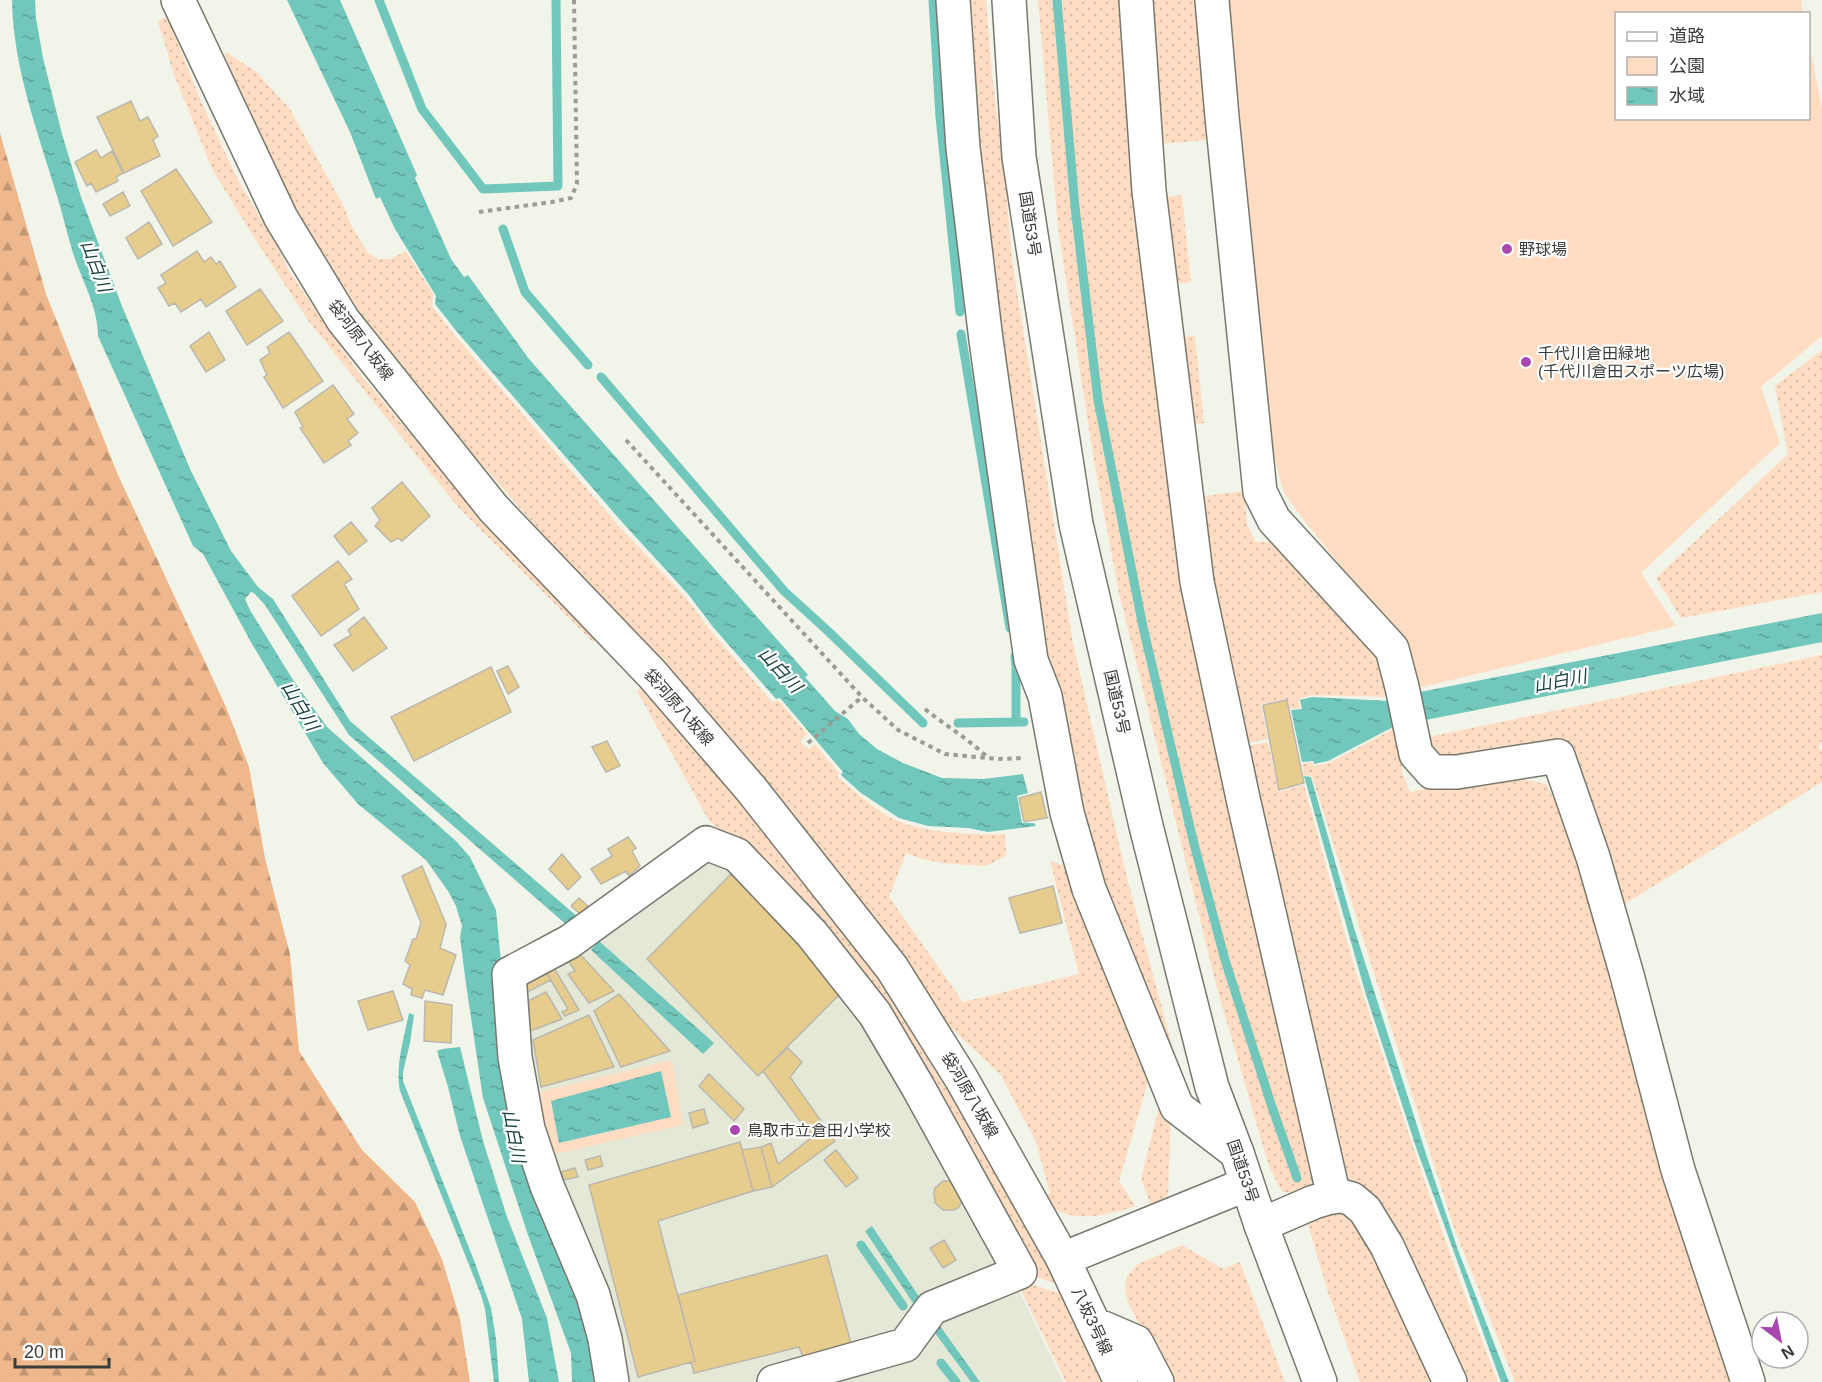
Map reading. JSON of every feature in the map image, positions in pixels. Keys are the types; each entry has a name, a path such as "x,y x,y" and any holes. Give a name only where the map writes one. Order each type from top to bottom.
{"main road":[{"name":"袋河原八坂線","path":"178,0 281,218 343,320 494,509 652,674 751,789 892,968 961,1078 1063,1259"},
{"path":"953,0 963,148 986,340 1031,660 1045,696 1067,813 1089,889 1177,1107 1237,1153"},
{"name":"国道53号","path":"1009,0 1019,157 1076,524 1146,826 1212,1087 1320,1382"},
{"path":"1136,0 1149,191 1197,582 1247,815 1334,1197"},
{"path":"1212,0 1260,492 1274,520 1392,649 1416,754 1432,772 1457,772 1558,756 1593,857 1627,975 1678,1170 1748,1382"},
{"path":"612,1382 605,1339 593,1295 548,1186 528,1129 515,1056 509,974 569,942 706,843 737,855 812,934 874,1014 918,1087 1020,1272 932,1308 904,1345 774,1382"},
{"path":"1063,1259 1247,1184"},
{"path":"1261,1225 1314,1202 1338,1195 1352,1199 1365,1210 1387,1246 1450,1382"},
{"name":"八坂3号線","path":"1063,1259 1121,1382"},
{"path":"1094,1324 1136,1342 1157,1382"}],"path":[{"path":"479,212 571,198 576,184 574,0"},
{"path":"626,440 862,697 898,730 945,754 998,759 1056,756"},
{"path":"808,743 862,697"},
{"path":"925,709 972,742 988,758"}],"shaded area":[{"name":"鳥取市立倉田小学校","path":"712,862 722,862 853,995 1002,1255 1063,1382 623,1382 542,1149 515,979"}],"green space":[{"path":"964,0 986,0 1012,260 1073,643 1126,874 1188,1105 1094,875 1040,645 1009,447"},
{"path":"1038,0 1123,0 1135,184 1317,1180 1314,1188 1302,1192 1283,1192 1268,1163 1217,988 1119,593 1093,455 1058,227"},
{"path":"1150,0 1197,0 1207,140 1160,144"},
{"name":"千代川倉田緑地 (千代川倉田スポーツ広場)","path":"1229,0 1801,0 1803,12 1615,12 1615,120 1810,120 1810,47 1822,109 1822,336 1761,387 1780,443 1641,573 1676,626 1414,689 1409,647 1402,633 1351,579 1284,493 1269,436 1253,314"},
{"path":"167,16 200,99 238,180 276,244 289,271 356,369 475,511 596,638 593,642 458,507 310,323 212,169 173,72 158,21"},
{"path":"226,52 255,71 290,109 368,253 378,259 390,259 406,251 433,294 432,306 452,332 618,525 686,598 772,702 779,701 807,734 800,741 808,749 815,744 839,773 837,777 891,818 936,831 1005,834 1006,856 985,866 943,863 906,853 889,897 963,1002 1079,974 1050,861 1063,865 1072,873 1153,1065 1119,1181 1135,1206 1099,1215 1073,1215 1051,1207 1042,1198 1050,1193 1036,1142 1000,1074 945,1022 787,805 543,535 448,425 368,325 316,244 291,199 263,144 227,63"},
{"path":"0,133 46,294 118,475 226,707 249,767 265,858 290,954 299,1051 362,1150 415,1202 442,1259 460,1319 470,1382 0,1382"},
{"path":"1182,195 1191,282 1174,284 1165,197"},
{"path":"1195,336 1204,423 1189,425 1180,337"},
{"path":"1822,350 1822,592 1681,618 1656,578 1788,454 1775,386"},
{"path":"1244,491 1247,524 1255,542 1286,543 1382,654 1389,697 1312,695 1298,699 1300,708 1290,709 1287,699 1261,704 1268,739 1247,743 1216,611 1198,497"},
{"path":"1822,655 1822,741 1819,747 1822,752 1822,782 1618,908 1565,747 1464,761 1437,756 1424,738"},
{"path":"640,688 724,780 738,800 788,858 872,970 960,1111 972,1135 1063,1286 1027,1274 957,1150 734,846 708,819 637,691"},
{"path":"1395,728 1403,775 1410,792 1498,774 1546,784 1574,838 1733,1382 1515,1382 1453,1225 1312,776 1304,775 1302,764 1312,762 1314,766 1329,763"},
{"path":"1268,742 1279,792 1304,785 1355,969 1388,1073 1441,1228 1498,1382 1455,1382 1348,1185 1248,746"},
{"path":"672,1060 683,1125 550,1155 539,1092"},
{"path":"1161,1098 1171,1110 1168,1196 1151,1205 1141,1179"},
{"path":"1330,1208 1358,1214 1440,1382 1360,1382 1328,1292 1306,1218"},
{"path":"1182,1245 1223,1269 1240,1262 1285,1382 1170,1382 1128,1303 1125,1288 1127,1276 1138,1264"},
{"path":"1016,1280 1066,1295 1105,1382 1066,1382"}],"water":[{"name":"山白川","path":"12,0 35,0 43,58 81,197 122,306 190,469 231,551 258,587 273,599 350,721 579,918 569,927 349,735 265,605 251,592 245,599 250,610 293,680 327,727 457,842 470,857 496,910 513,1087 592,1306 604,1382 572,1382 571,1353 528,1235 483,1098 460,937 462,926 456,906 426,860 358,804 323,763 252,644 203,554 193,546 98,336 92,304 73,253 28,100 13,25"},
{"name":"山白川","path":"287,0 340,0 417,175 415,178 451,259 464,277 468,275 529,359 789,653 808,675 805,677 835,711 848,719 859,734 877,749 903,763 942,778 983,779 1023,774 1028,793 1017,796 1022,823 1034,823 1036,826 988,832 968,828 928,826 899,818 861,793 841,775 843,772 780,698 776,699 713,627 688,594 622,522 435,304 436,296 395,229 380,197 376,199 350,132"},
{"name":"山白川","path":"1822,613 1822,642 1395,726 1328,761 1314,764 1313,761 1302,762 1291,710 1302,709 1300,700 1312,697 1389,701 1420,692"},
{"path":"1304,776 1311,777 1354,928 1429,1163 1458,1250 1509,1382 1501,1382 1417,1150 1366,995"},
{"path":"599,941 714,1043 703,1054 591,950"},
{"path":"409,1013 414,1015 403,1081 491,1308 499,1382 494,1382 485,1309 481,1295 400,1091 399,1062"},
{"path":"460,1047 483,1141 507,1217 547,1318 559,1382 529,1382 522,1319 460,1136 437,1051"},
{"path":"661,1071 671,1117 559,1143 551,1101"},
{"path":"872,1226 980,1382 971,1382 913,1303 865,1231"}],"building":[{"path":"131,101 140,121 148,117 158,136 153,140 160,156 124,173 97,117"},
{"path":"96,150 101,158 112,151 123,173 116,177 118,181 96,192 91,183 87,186 75,162"},
{"path":"176,169 212,222 173,246 141,191"},
{"path":"123,192 130,206 110,216 103,204"},
{"path":"149,222 162,244 138,259 126,238"},
{"path":"197,251 204,262 211,257 216,264 220,261 236,287 206,307 201,299 181,312 175,303 169,306 158,288 166,283 161,275"},
{"path":"260,289 283,321 247,345 226,311"},
{"path":"209,332 225,360 206,372 190,346"},
{"path":"289,332 323,381 283,408 264,377 267,375 260,360 270,353 267,347"},
{"path":"333,385 354,414 347,419 358,433 348,441 351,445 324,463 300,428 303,427 295,412"},
{"path":"402,482 430,516 402,541 398,538 391,542 375,526 380,520 372,508"},
{"path":"351,522 367,541 349,555 334,536"},
{"path":"338,561 352,579 344,584 359,609 321,636 292,596"},
{"path":"364,617 387,648 353,671 334,645 351,635 348,630"},
{"path":"508,666 519,687 508,694 497,671"},
{"path":"491,667 511,712 414,761 391,717"},
{"path":"1287,700 1304,783 1279,790 1263,705"},
{"path":"607,741 620,766 606,772 592,747"},
{"path":"1041,792 1047,818 1024,822 1019,798"},
{"path":"628,837 636,848 632,851 640,866 629,876 626,871 601,884 591,869 612,856 608,849"},
{"path":"562,854 581,877 568,890 549,869"},
{"path":"422,866 446,924 440,948 456,955 443,995 425,990 422,998 411,995 412,989 403,984 410,965 405,961 421,923 402,876"},
{"path":"731,874 845,989 758,1076 647,959"},
{"path":"1053,886 1062,923 1020,933 1009,898"},
{"path":"579,898 588,906 581,915 571,906"},
{"path":"577,951 614,991 589,1003 568,974 575,971 567,959"},
{"path":"554,968 579,1010 565,1016 562,1012 568,1009 546,972"},
{"path":"546,972 551,980 523,994 517,983"},
{"path":"393,991 403,1020 368,1030 358,1001"},
{"path":"546,992 562,1019 528,1032 524,1003"},
{"path":"619,994 670,1051 621,1067 594,1011"},
{"path":"425,1001 452,1005 451,1043 424,1041"},
{"path":"589,1015 614,1067 541,1087 533,1040"},
{"path":"788,1048 802,1062 790,1077 835,1141 772,1187 761,1147 771,1143 778,1164 812,1137 763,1071"},
{"path":"709,1074 744,1109 734,1121 699,1086"},
{"path":"704,1109 708,1123 693,1128 689,1113"},
{"path":"740,1142 753,1191 658,1221 695,1361 638,1377 589,1185"},
{"path":"761,1147 772,1187 753,1191 742,1150"},
{"path":"836,1150 858,1178 846,1187 824,1160"},
{"path":"600,1156 603,1166 588,1170 585,1160"},
{"path":"575,1168 578,1177 564,1180 561,1172"},
{"path":"943,1181 953,1181 963,1200 954,1210 943,1210 935,1203 935,1188"},
{"path":"944,1240 956,1260 943,1268 930,1248"},
{"path":"827,1255 852,1347 804,1360 799,1347 694,1373 691,1362 695,1361 678,1295"}],"waterway":[{"path":"379,0 422,109 483,189 558,186 556,0"},
{"path":"933,0 940,117 960,312"},
{"path":"1057,0 1075,207 1098,400 1143,627 1193,840 1225,960 1297,1178"},
{"path":"503,229 525,292 588,365"},
{"path":"961,334 1010,628"},
{"path":"601,377 784,591 923,723"},
{"path":"1015,656 1016,719"},
{"path":"958,723 1024,722"},
{"path":"861,1245 903,1306"},
{"path":"941,1363 956,1382"}],"place":[{"name":"野球場","path":"1507,249"},
{"name":"千代川倉田緑地 (千代川倉田スポーツ広場)","path":"1526,362"},
{"name":"鳥取市立倉田小学校","path":"735,1130"}]}
